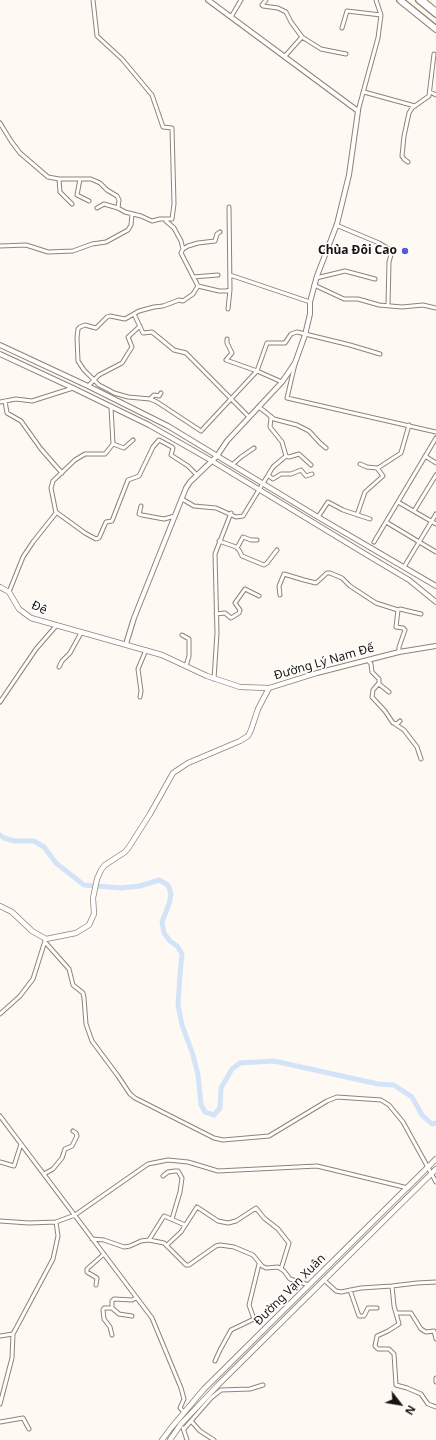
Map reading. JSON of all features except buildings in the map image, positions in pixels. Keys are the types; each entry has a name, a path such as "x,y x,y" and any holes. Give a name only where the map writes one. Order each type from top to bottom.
{"highway":[{"path":"400,0 436,29"},
{"path":"419,0 436,14"}],"main road":[{"name":"Đê","path":"0,587 9,592 19,608 31,618 162,655 214,679 243,687 269,688"},
{"name":"Đường Lý Nam Đế","path":"45,940 76,933 89,925 94,914 93,896 97,879 102,868 124,852 129,846 150,814 173,773 188,763 240,741 248,736 258,709 269,688"},
{"path":"0,906 12,912 32,931 45,940"},
{"name":"Đường Vạn Xuân","path":"162,1440 204,1390 436,1159"},
{"name":"Đường Vạn Xuân","path":"170,1440 218,1385 436,1170"}],"street":[{"path":"93,0 97,36 120,57 152,95 163,127 172,128 173,218 171,220 158,219 152,221 103,204 97,208"},
{"path":"209,0 358,111"},
{"path":"231,17 241,0"},
{"path":"266,0 262,5 278,8 286,12 291,22 302,36 321,49 346,54"},
{"path":"376,0 381,15 378,38 358,111 349,175 336,225 314,285 310,302 310,314 305,335 295,363 287,398 436,432"},
{"path":"424,0 436,10"},
{"path":"342,28 347,11 381,15"},
{"path":"285,56 302,36"},
{"path":"408,162 402,158 404,136 410,110 427,99 430,92 434,54"},
{"path":"364,92 415,106"},
{"path":"430,92 436,95"},
{"path":"0,125 12,144 32,164 48,177 80,180 91,179 100,183 118,198 118,208"},
{"path":"59,179 60,192 72,204"},
{"path":"80,180 78,195 88,201"},
{"path":"228,309 230,290 229,208"},
{"path":"0,246 26,245 48,252 73,251 92,244 106,242 128,230 131,225 132,214"},
{"path":"165,220 174,228 181,241 183,249 182,254 198,286 219,291 230,290"},
{"path":"336,225 380,243 392,251 388,262 388,305"},
{"path":"183,249 194,244 215,241 217,234 220,232"},
{"path":"316,278 345,271 375,280"},
{"path":"193,277 218,275"},
{"path":"230,275 310,302"},
{"path":"314,285 344,299 358,299 374,304 402,307 422,305 436,308"},
{"path":"198,286 193,294 183,301 179,300 163,306 154,306 123,319 114,316 107,317 96,328 85,325 79,328 77,360 84,370 99,384 114,393 128,397 150,400 163,406 201,431 257,371 267,343 284,343 293,332 350,345 380,354"},
{"path":"134,314 143,334 152,332 174,350 186,353 249,417"},
{"path":"88,386 94,379 122,363 132,347 128,337 140,326"},
{"path":"227,339 227,343 232,353 226,360 282,382"},
{"path":"0,345 88,386 168,426 318,517 436,586"},
{"path":"0,354 149,425 212,461 408,580 436,602"},
{"path":"126,644 134,618 186,488 217,456 227,441 282,382 295,363"},
{"path":"0,402 16,399 32,401 73,388"},
{"path":"150,400 154,395 159,396 161,393"},
{"path":"5,401 7,413 21,421 41,449 62,472"},
{"path":"111,407 113,444 106,454 83,455 75,460 53,481 53,500 56,512 85,533 96,539 100,537 106,522 112,521 128,480 139,476 152,447 159,440 172,447 171,455 188,466 197,475"},
{"path":"259,407 271,418 297,425 309,431 320,444 326,448"},
{"path":"271,418 270,427 282,442 286,456"},
{"path":"378,468 401,453 409,425"},
{"path":"374,542 436,438"},
{"path":"113,444 124,448 133,440"},
{"path":"232,465 240,457 254,448"},
{"path":"182,499 194,506 216,508 240,517 243,516 269,476 273,467 286,456 289,457 299,454 311,465"},
{"path":"425,456 436,463"},
{"path":"357,515 365,492 383,476 378,468 360,464"},
{"path":"269,476 273,479 281,474 291,474 301,470 306,476 312,474"},
{"path":"414,512 436,475"},
{"path":"318,517 328,502 342,510 370,519"},
{"path":"398,502 436,524"},
{"path":"141,506 139,514 142,515 164,519 175,516"},
{"path":"9,592 23,557 56,512"},
{"path":"214,679 216,614 214,556 218,541 231,513"},
{"path":"404,567 436,514"},
{"path":"386,522 436,552"},
{"path":"237,548 243,537 258,540"},
{"path":"218,541 237,548 242,556 264,565 277,550"},
{"path":"367,555 371,548"},
{"path":"280,595 279,586 284,574 316,583 327,573 330,573 342,578 350,586 376,604 421,614"},
{"path":"216,614 225,613 232,618 239,612 240,610 235,603 245,589 259,596"},
{"path":"398,610 396,627 403,628 405,630 399,647 399,652"},
{"path":"0,702 36,649 56,626"},
{"path":"59,667 62,661 70,653 81,632"},
{"path":"182,635 190,641 189,656 186,666"},
{"name":"Đường Lý Nam Đế","path":"269,688 317,673 399,652 436,646"},
{"path":"140,697 141,691 138,669 146,650"},
{"path":"368,660 371,664 372,672 379,678 379,683 388,692"},
{"path":"379,683 373,690 372,697 386,711 395,724 404,730 417,747 422,759"},
{"path":"0,694 5,694"},
{"path":"395,724 400,721"},
{"path":"0,1014 20,996 34,979 45,940"},
{"path":"45,940 69,969 73,985 82,993 84,998 86,1024 92,1041 130,1094 135,1098 214,1138 223,1140 268,1136 327,1101 337,1097 377,1099 389,1105 400,1118 436,1182"},
{"path":"0,1116 152,1318 184,1399 184,1403 180,1408 184,1412"},
{"path":"44,1174 53,1169 62,1158 65,1149 72,1146 77,1136 73,1131"},
{"path":"0,1163 14,1166 21,1144"},
{"path":"0,1221 29,1223 56,1222 75,1215 148,1164 168,1160 188,1162 218,1171 317,1166 408,1188"},
{"path":"163,1176 168,1172 175,1171 178,1172 182,1178 180,1192 172,1219"},
{"path":"166,1245 179,1234 197,1206 218,1221 228,1223 236,1221 256,1208 264,1218 278,1229 289,1243 281,1269"},
{"path":"149,1240 163,1217 166,1216 185,1225"},
{"path":"0,1404 12,1358 13,1334 53,1259 58,1236 56,1222"},
{"path":"92,1239 104,1240 124,1247 149,1240 166,1245 186,1265 218,1245 234,1247 255,1257 259,1264 266,1268 278,1267 290,1280 309,1285"},
{"path":"96,1285 97,1278 87,1271 88,1268 104,1254"},
{"path":"215,1360 231,1330 254,1319 250,1305 259,1264"},
{"path":"324,1280 336,1291 436,1282"},
{"path":"392,1286 394,1306 399,1324 388,1331 378,1334 375,1338 375,1346 378,1349 388,1349 394,1354 396,1385 421,1394 428,1404 436,1407"},
{"path":"350,1290 359,1316 364,1316 368,1308 377,1308"},
{"path":"112,1308 112,1301 114,1299 132,1300 136,1298"},
{"path":"112,1335 110,1327 104,1319 102,1312 104,1308 112,1308 119,1314 132,1316"},
{"path":"396,1313 411,1313 424,1332 434,1331 436,1339"},
{"path":"0,1336 13,1334"},
{"path":"218,1385 222,1390"},
{"path":"187,1440 183,1426 191,1421 216,1393 222,1390 250,1389 263,1385"},
{"path":"0,1422 23,1418 29,1429"},
{"path":"191,1421 200,1431 214,1440"}],"waterway":[{"path":"0,835 14,841 34,841 44,847 56,863 84,885 121,888 140,886 159,880 168,885 171,894 162,922 164,933 170,941 177,946 182,954 178,1005 182,1025 193,1055 198,1075 201,1105 205,1112 214,1115 220,1108 221,1088 232,1069 240,1063 274,1061 378,1084 394,1085 412,1097 422,1115 432,1124 436,1123"}],"place":[{"name":"Chùa Đôi Cao","path":"405,251"}]}
